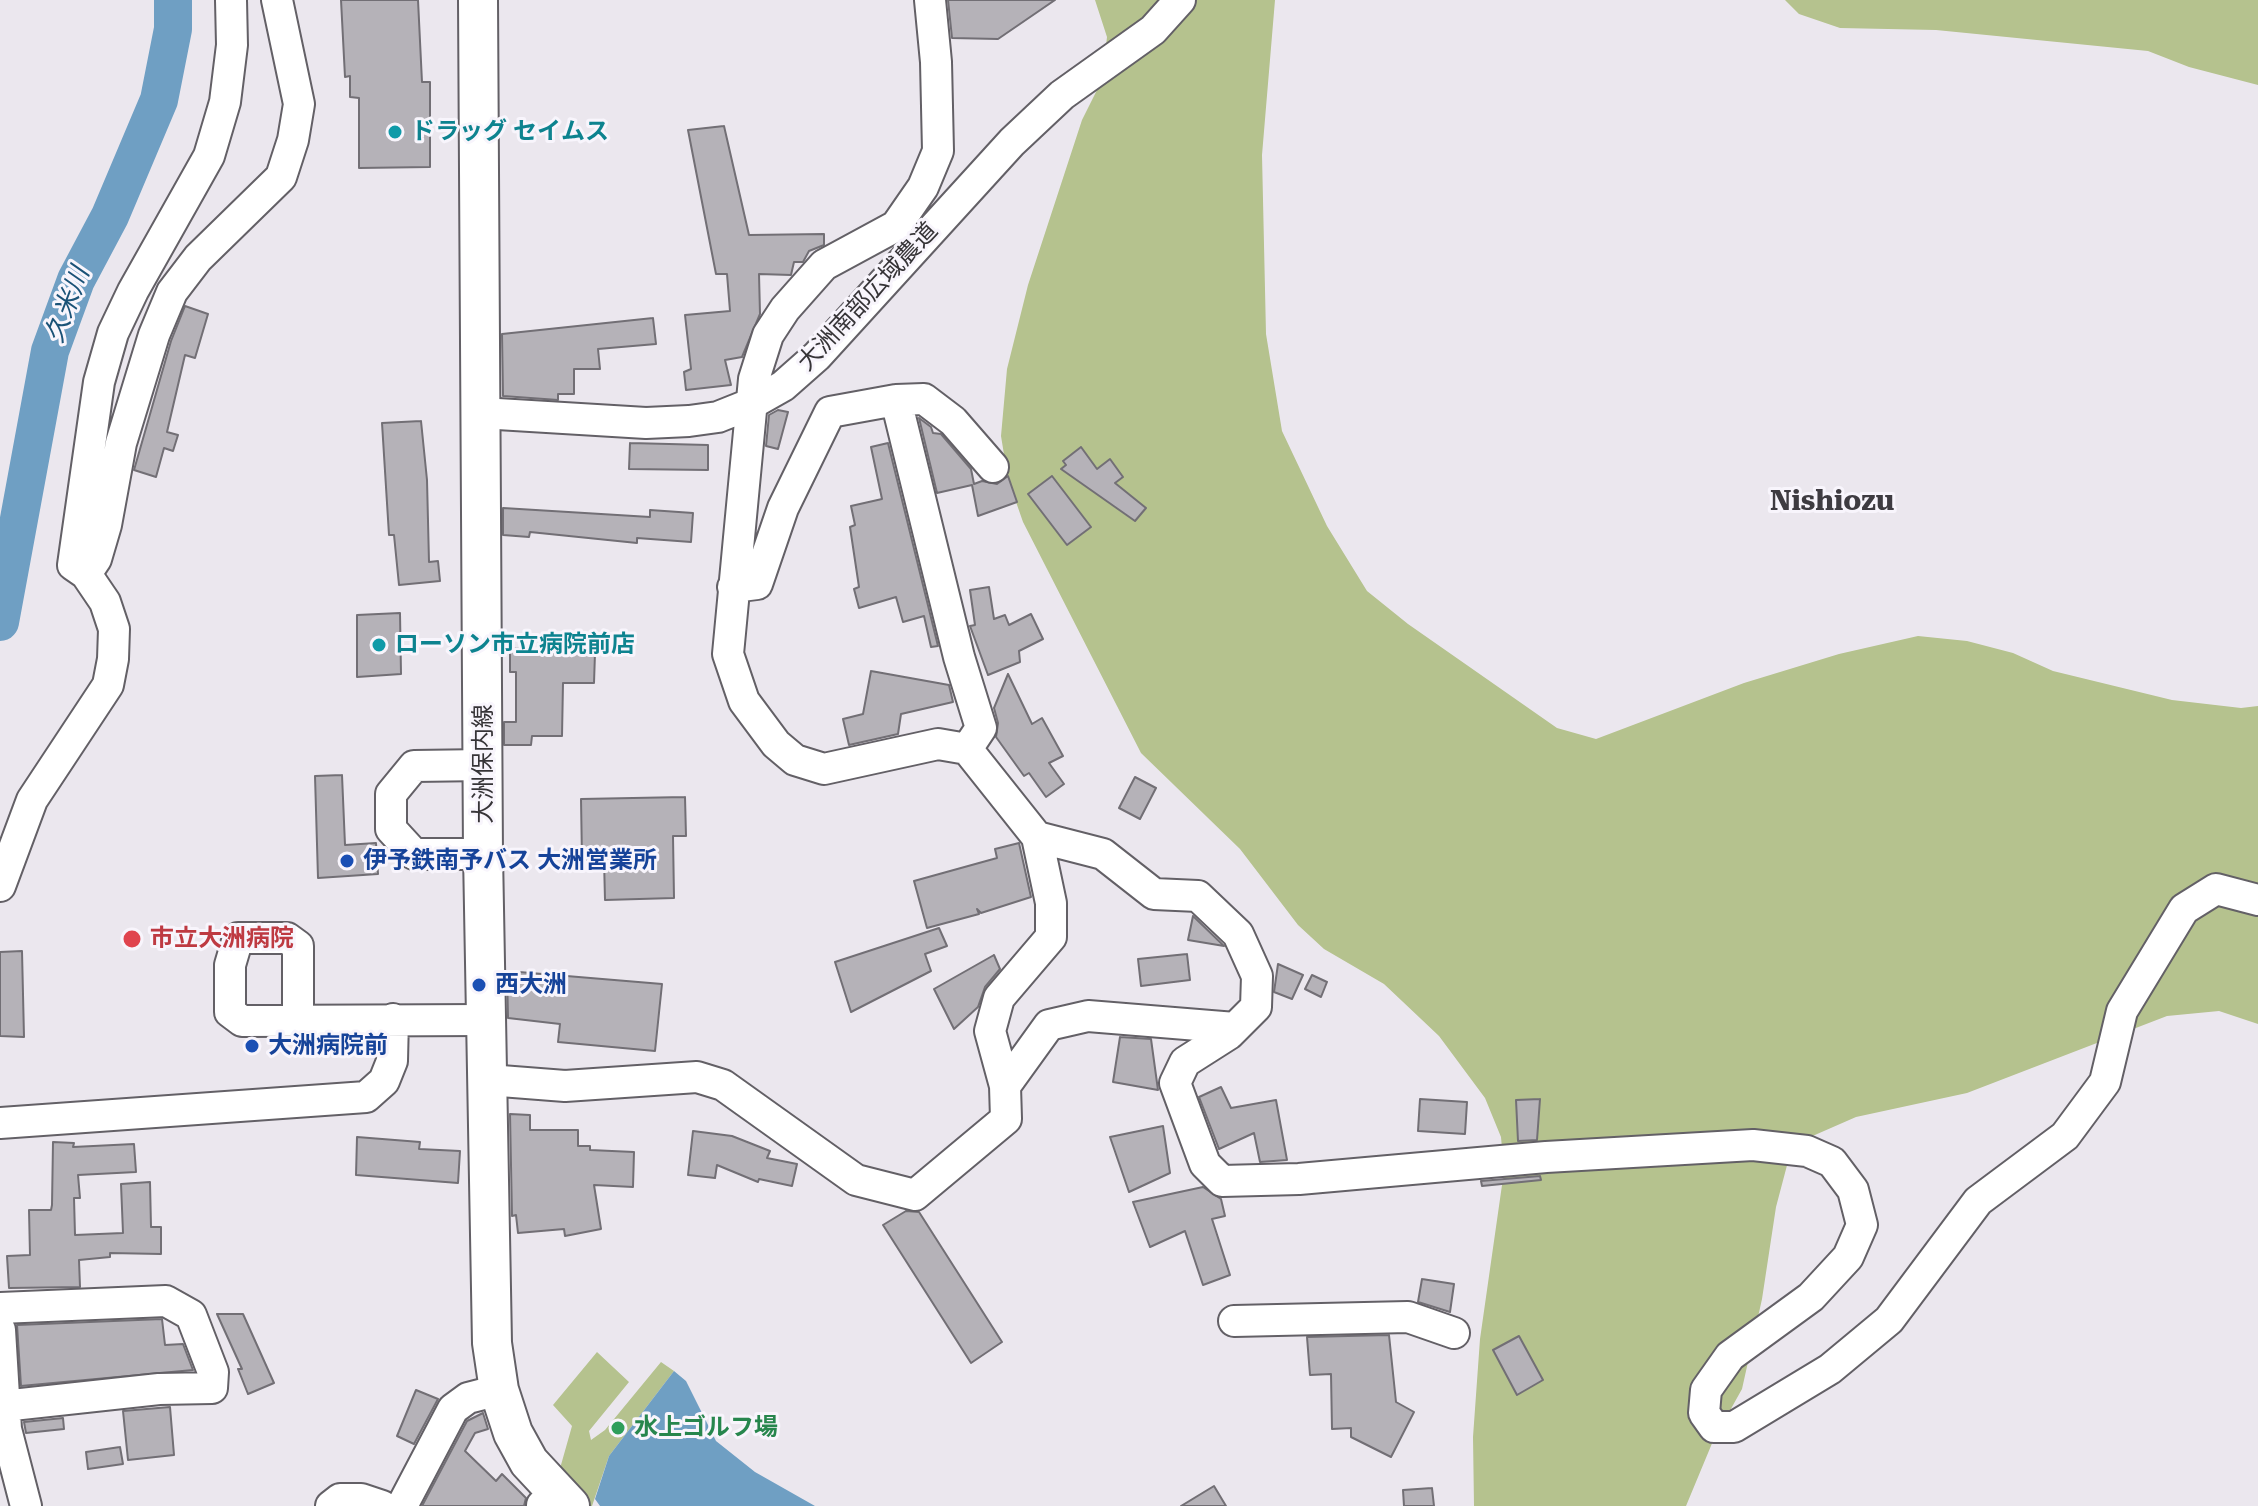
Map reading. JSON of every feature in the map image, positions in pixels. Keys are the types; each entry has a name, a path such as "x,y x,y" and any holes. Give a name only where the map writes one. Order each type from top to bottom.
{"main road":[{"name":"大洲保内線","path":"478,0 485,765 483,854 490,1302 499,1390 513,1433 550,1503"}],"street":[{"path":"0,886 32,800 108,685 114,629 105,602 86,574 73,565 99,382 113,333 133,291 209,156 225,102 232,45 231,0"},
{"path":"86,574 96,559 106,525 121,443 154,335 172,292 198,258 281,177 293,140 299,104 277,0"},
{"path":"488,1080 565,1086 697,1077 723,1085 856,1180 915,1195 1006,1119 1005,1086 990,1031 999,998 1051,937 1051,903 1037,837 967,749 938,744 824,769 795,760 768,733 744,701 734,681 728,654 754,379 768,335 785,309 824,265 896,226 923,187 938,151 936,62 930,0"},
{"name":"大洲南部広域農道","path":"481,413 675,422 718,417 753,403 783,386 817,356 1012,142 1062,95 1153,30 1180,0"},
{"path":"733,587 757,584 783,508 830,412 896,400 924,399 953,421 993,467"},
{"path":"896,400 959,657 981,728 967,749"},
{"path":"483,854 414,854 391,829 391,794 414,766 485,765"},
{"path":"1037,837 1103,854 1154,894 1198,896 1238,934 1257,976 1256,1007 1235,1028 1185,1062 1175,1083 1205,1164 1222,1181 1299,1179 1546,1157 1753,1145 1807,1151 1832,1162 1853,1190 1862,1225 1848,1257 1811,1297 1730,1356 1706,1390 1704,1413 1714,1427 1734,1427 1830,1369 1889,1320 1978,1201 2065,1136 2105,1082 2122,1011 2184,909 2216,889 2258,900"},
{"path":"1005,1086 1049,1025 1088,1016 1235,1028"},
{"path":"0,1123 366,1097 384,1081 392,1061 393,1019"},
{"path":"298,1020 486,1020"},
{"path":"0,1308 166,1301 191,1315 213,1372 212,1388 159,1389 3,1406"},
{"path":"1234,1321 1408,1317 1454,1333"},
{"path":"0,1330 3,1406 26,1506"},
{"path":"402,1506 453,1409 468,1398 499,1390"},
{"path":"331,1506 340,1499 361,1499 382,1506"}],"green space":[{"path":"1095,0 1275,0 1262,155 1266,334 1282,431 1327,526 1367,591 1408,624 1557,728 1596,739 1744,683 1839,654 1918,636 1967,641 2013,653 2053,671 2172,700 2241,708 2258,706 2258,1024 2219,1011 2167,1016 1967,1093 1856,1117 1808,1138 1790,1154 1776,1207 1762,1299 1742,1389 1713,1441 1686,1506 1474,1506 1473,1437 1480,1339 1504,1171 1501,1137 1485,1098 1439,1036 1384,984 1324,949 1298,925 1240,849 1141,753 1023,522 1008,479 1001,436 1007,369 1028,285 1082,120 1102,80 1107,37"},
{"path":"1785,0 2258,0 2258,85 2189,67 2148,51 1936,30 1840,28 1799,14"},
{"name":"水上ゴルフ場","path":"597,1352 629,1382 589,1431 591,1440 605,1430 661,1362 674,1371 609,1456 592,1506 581,1506 559,1472 572,1426 553,1405"}],"water":[{"path":"674,1371 686,1381 716,1441 755,1472 815,1506 600,1506 595,1499 609,1456"}],"building":[{"path":"341,0 418,0 422,82 430,82 430,167 359,168 359,98 350,97 350,76 345,77"},
{"path":"948,0 1055,0 998,39 952,38"},
{"path":"724,126 749,235 824,234 824,245 809,251 803,262 794,262 791,275 759,274 760,314 742,357 725,360 731,385 686,390 684,372 691,369 685,315 730,311 727,274 716,274 688,130"},
{"path":"185,306 208,314 195,358 185,355 167,432 178,435 173,451 164,448 156,477 134,470 171,341"},
{"path":"653,318 656,344 598,349 600,369 574,369 574,394 558,394 558,400 503,396 502,334"},
{"path":"778,410 788,412 778,449 766,446 769,415"},
{"path":"919,418 931,427 933,433 941,434 971,469 974,484 982,481 997,484 1008,476 1017,502 978,516 972,485 937,493"},
{"path":"421,421 427,480 429,562 438,561 440,581 399,585 394,535 389,535 382,423"},
{"path":"630,443 708,445 708,470 629,469"},
{"path":"888,443 938,646 931,647 924,616 903,622 896,597 859,608 854,589 859,587 850,527 855,525 851,506 882,499 871,447"},
{"path":"1081,447 1097,469 1110,459 1123,477 1115,483 1146,508 1135,521 1061,469 1066,465 1063,461"},
{"path":"1052,476 1091,527 1067,545 1028,494"},
{"path":"503,508 650,517 650,510 693,513 691,542 637,538 637,543 530,532 529,537 503,535"},
{"path":"989,587 994,619 1005,615 1009,625 1031,614 1043,639 1019,651 1020,662 988,675 970,626 975,625 970,590"},
{"name":"ローソン市立病院前店","path":"400,613 401,674 357,677 357,615"},
{"path":"510,648 529,648 529,652 595,653 594,683 563,683 562,736 532,736 531,745 504,745 504,722 516,722 516,672 510,672"},
{"path":"871,671 949,685 953,702 901,714 898,734 849,745 843,719 863,714"},
{"path":"1008,674 1032,724 1042,718 1063,756 1049,763 1064,784 1046,797 1029,773 1024,776 996,737 998,723 994,708"},
{"path":"342,775 345,845 376,843 378,874 318,878 315,776"},
{"path":"1135,777 1156,788 1140,819 1119,808"},
{"path":"685,797 686,836 673,836 674,898 605,900 604,859 582,860 581,799"},
{"path":"1019,843 1031,897 981,913 977,909 979,914 927,928 914,881 997,858 995,849"},
{"path":"1193,916 1223,945 1224,946 1188,940"},
{"path":"939,928 947,946 925,954 931,971 851,1012 835,962"},
{"path":"22,951 24,1037 0,1036 0,952"},
{"path":"1187,954 1190,980 1141,986 1138,959"},
{"path":"994,955 1000,969 985,987 978,1007 954,1029 934,989"},
{"path":"1278,964 1303,975 1292,999 1274,992"},
{"path":"507,971 662,984 655,1051 558,1042 560,1024 508,1018"},
{"path":"1312,975 1327,982 1321,997 1305,989"},
{"path":"1120,1037 1151,1039 1158,1090 1113,1082"},
{"path":"1221,1087 1231,1108 1276,1100 1287,1160 1260,1162 1254,1133 1219,1149 1199,1097"},
{"path":"1420,1099 1467,1102 1465,1134 1418,1131"},
{"path":"1540,1099 1537,1140 1518,1141 1516,1100"},
{"path":"510,1114 530,1115 530,1130 578,1130 578,1146 590,1146 590,1150 634,1152 633,1187 594,1185 601,1229 565,1236 564,1229 518,1233 516,1215 512,1216"},
{"path":"1163,1126 1170,1173 1129,1192 1110,1137"},
{"path":"693,1131 732,1136 770,1151 767,1158 797,1164 792,1186 759,1179 758,1182 717,1165 715,1178 688,1175"},
{"path":"357,1137 420,1142 419,1149 460,1151 458,1183 356,1175"},
{"path":"53,1142 74,1143 73,1147 134,1144 136,1172 78,1175 80,1198 74,1198 75,1235 123,1233 121,1184 150,1182 151,1227 161,1227 161,1254 110,1253 110,1257 79,1260 80,1287 9,1288 7,1256 30,1255 29,1210 51,1210"},
{"path":"1540,1176 1541,1180 1482,1186 1481,1181"},
{"path":"1203,1187 1221,1199 1225,1216 1212,1219 1230,1275 1203,1285 1185,1231 1150,1247 1133,1202"},
{"path":"906,1211 919,1212 1002,1342 971,1363 883,1225"},
{"path":"1422,1279 1454,1284 1450,1312 1418,1302"},
{"path":"217,1314 243,1314 274,1383 248,1394 238,1369 242,1369"},
{"path":"162,1319 165,1345 183,1344 193,1370 21,1386 17,1325"},
{"path":"1389,1335 1396,1402 1414,1412 1391,1457 1351,1437 1351,1428 1332,1429 1331,1374 1310,1375 1307,1337"},
{"path":"1519,1336 1543,1380 1517,1395 1493,1350"},
{"path":"416,1390 438,1399 414,1444 397,1436"},
{"path":"170,1407 174,1455 128,1460 123,1411"},
{"path":"483,1413 488,1429 475,1433 465,1451 496,1481 502,1474 526,1498 524,1506 422,1506 467,1421"},
{"path":"63,1418 64,1429 26,1433 24,1422"},
{"path":"120,1447 123,1464 88,1469 86,1452"},
{"path":"1214,1486 1226,1506 1181,1506"},
{"path":"1432,1488 1434,1506 1404,1506 1403,1490"}],"waterway":[{"name":"久米川","path":"0,622 50,351 76,280 110,216 159,100 173,29 173,0"}],"place":[{"name":"ドラッグ セイムス","path":"395,132"},
{"name":"ローソン市立病院前店","path":"379,645"},
{"name":"伊予鉄南予バス 大洲営業所","path":"347,861"},
{"name":"市立大洲病院","path":"132,939"},
{"name":"西大洲","path":"479,985"},
{"name":"大洲病院前","path":"252,1046"},
{"name":"水上ゴルフ場","path":"618,1428"}],"district":[{"name":"Nishiozu","path":"1832,502"}]}
